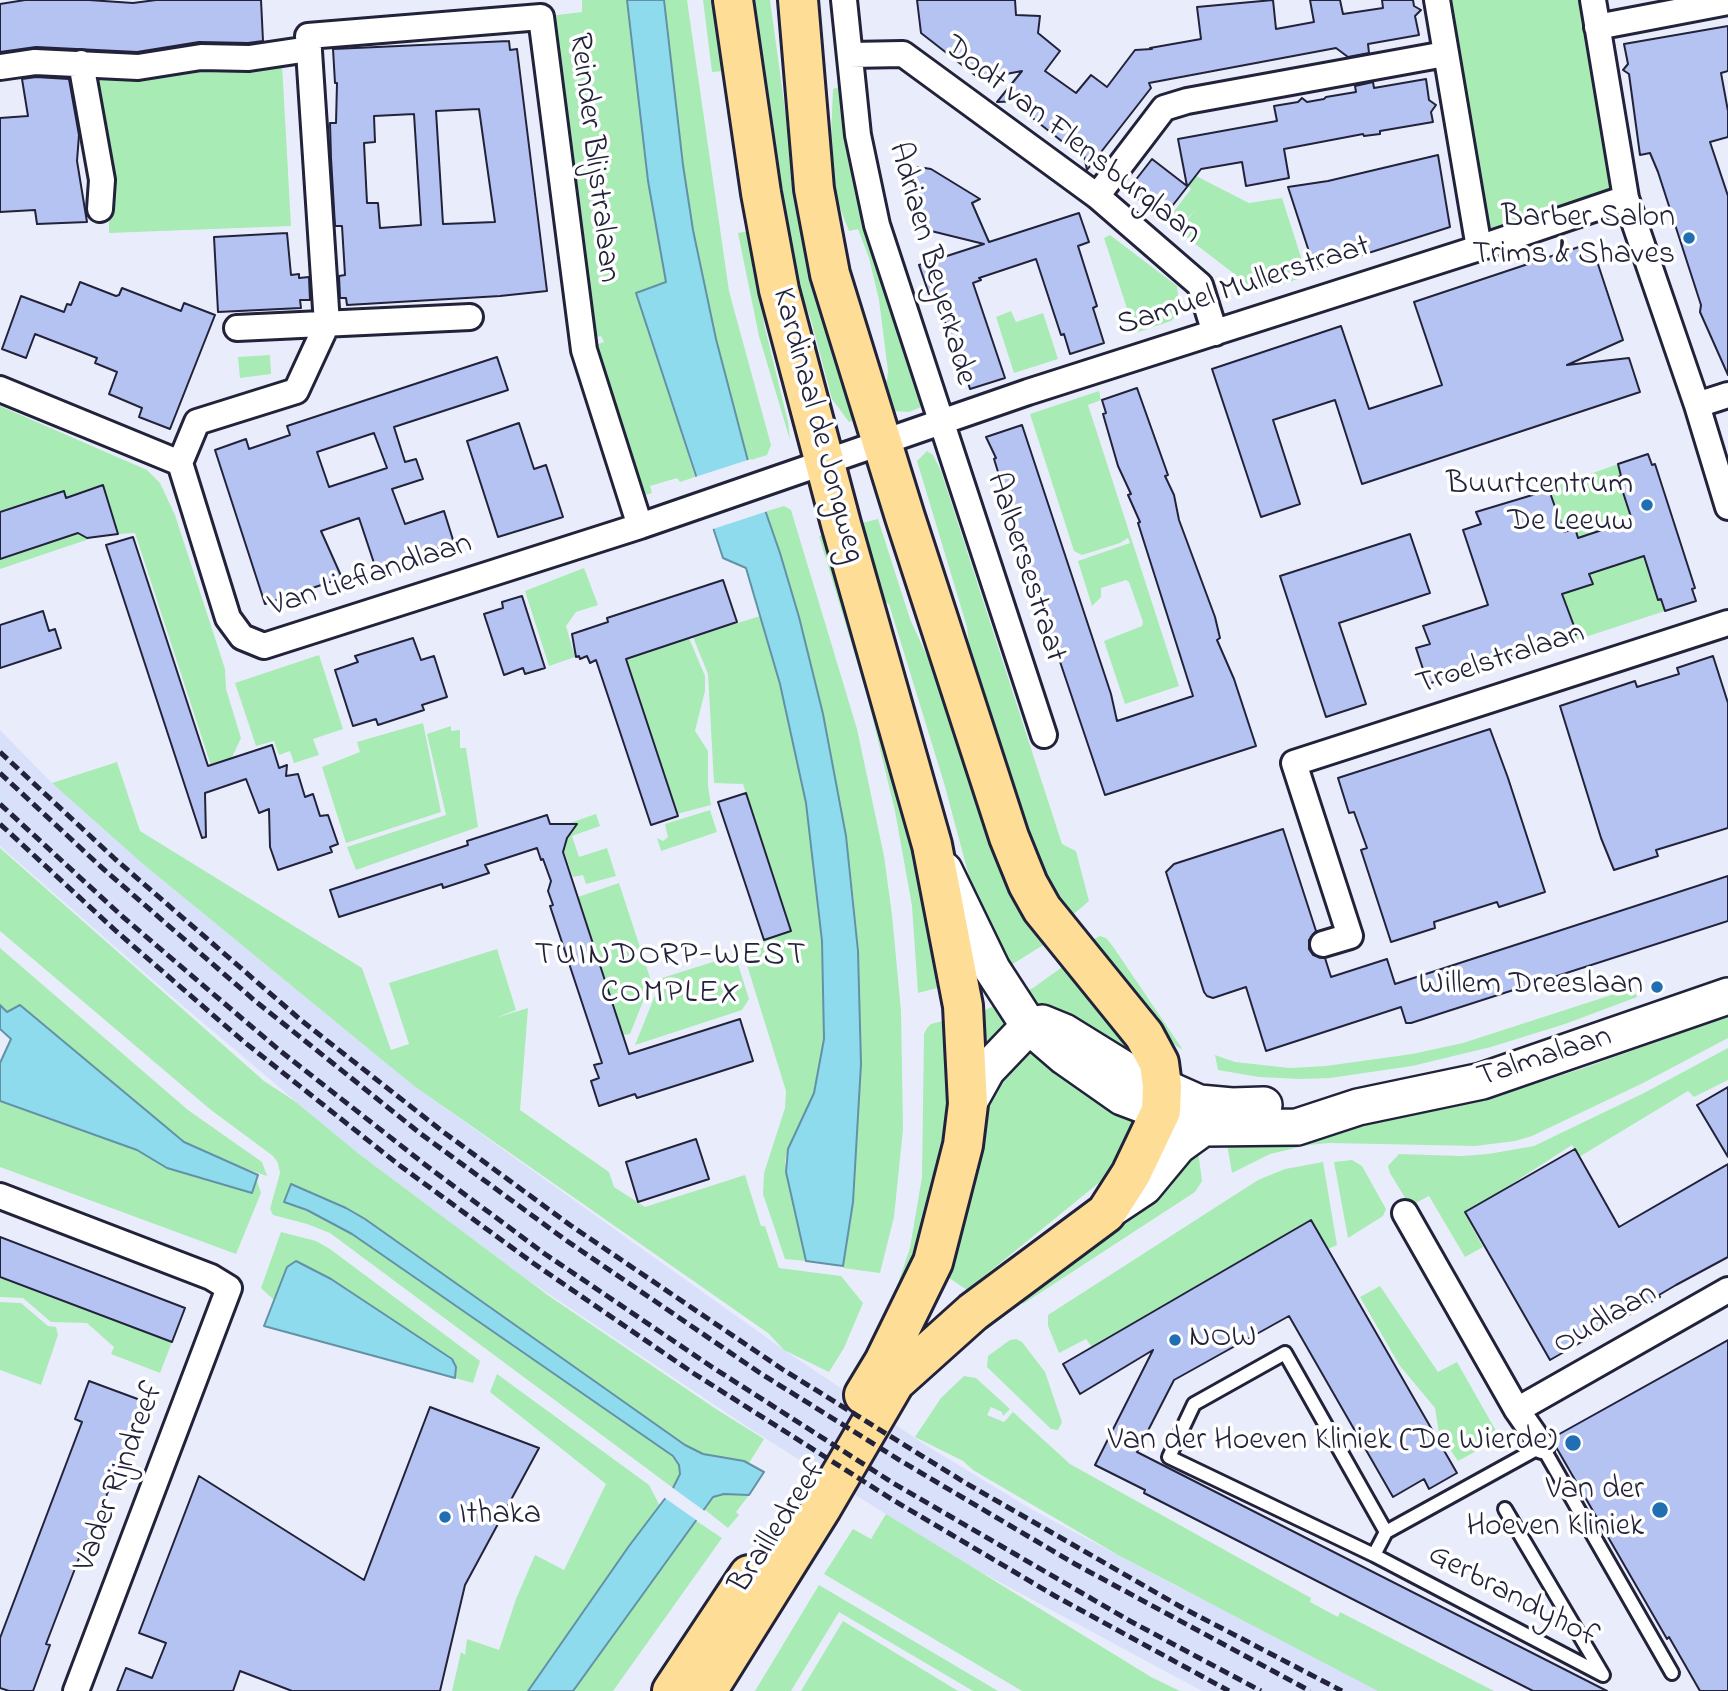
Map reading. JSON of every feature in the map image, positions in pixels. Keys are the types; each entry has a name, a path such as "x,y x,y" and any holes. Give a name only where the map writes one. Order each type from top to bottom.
{"main road":[{"name":"Kardinaal de Jongweg","path":"733,0 761,193 779,290 824,463 932,845 959,977 968,1104 963,1145 933,1262 890,1372"},
{"name":"Kardinaal de Jongweg","path":"798,0 817,209 830,274 1009,837 1028,884 1042,909 1144,1035 1159,1063 1162,1099"},
{"path":"932,845 992,969 1029,1026 1065,1057 1122,1097 1199,1102 1293,1116"},
{"name":"Talmalaan","path":"1293,1116 1358,1107 1482,1081 1728,996"},
{"path":"968,1104 987,1070 1029,1026"},
{"path":"1144,1035 1172,1065 1196,1076 1247,1087 1293,1116"},
{"path":"1162,1099 1203,1128"},
{"path":"1106,1213 1131,1174 1162,1099"},
{"path":"890,1372 1144,1187 1178,1146 1203,1128 1293,1116"},
{"name":"Brailledreef","path":"672,1691 796,1504 890,1372"},
{"name":"Brailledreef","path":"707,1691 822,1507 890,1372"}],"street":[{"name":"Adriaen Beyerkade","path":"844,0 858,135 877,225 941,421"},
{"path":"1437,0 1479,248"},
{"path":"1593,0 1626,198 1697,405 1728,507"},
{"path":"1597,27 1728,2"},
{"name":"Reinder Blijstralaan","path":"309,49 308,36 541,17 584,350 640,527"},
{"path":"0,67 35,62 138,67 201,57 249,58 309,49 327,324 296,391 197,422 180,463 0,389"},
{"name":"Dodt van Flensburglaan","path":"849,55 904,54 1097,195 1200,285 1216,333"},
{"path":"1097,195 1164,108 1187,101 1445,54"},
{"path":"81,63 102,180 100,209"},
{"name":"Samuel Mullerstraat","path":"881,441 1626,198"},
{"path":"237,328 470,317"},
{"path":"1697,405 1728,396"},
{"name":"Aalbersestraat","path":"941,421 1044,735"},
{"name":"Van Lieflandlaan","path":"180,463 228,618 242,637 264,646 640,527 881,441"},
{"name":"Troelstralaan","path":"1323,944 1350,936 1294,763 1728,623"},
{"name":"Vader Rijndreef","path":"0,1196 211,1277 229,1288 76,1691"},
{"path":"1405,1213 1517,1410 1542,1446"},
{"name":"Oudlaan","path":"1517,1410 1728,1290"}],"lane":[{"name":"Gerbrandyhof","path":"1505,1509 1603,1675 1374,1555 1169,1457 1194,1404 1285,1353 1386,1532 1542,1446"},
{"path":"1542,1446 1672,1673"},
{"path":"1374,1555 1386,1532"}],"shaded area":[{"path":"0,730 52,783 143,864 414,1086 784,1350 927,1446 1031,1509 1178,1587 1386,1691 1202,1691 964,1563 752,1430 528,1280 351,1148 0,846"}],"green space":[{"path":"582,0 627,0 648,181 666,282 637,293 695,477 680,482 677,478 650,486 652,493 642,496 593,346 604,342 601,336 592,338 541,17 582,12"},
{"path":"664,0 687,0 729,291 771,445 767,455 748,461 716,339 693,230 674,97"},
{"path":"703,0 718,0 725,50 724,71 712,72"},
{"path":"747,0 770,0 804,248 830,318 858,419 849,422 832,399 811,320 788,256"},
{"path":"1437,0 1593,0 1626,198 1479,248"},
{"path":"282,64 291,226 109,233 109,179 90,71"},
{"path":"839,87 855,194 921,407 909,412 894,411 888,406 880,377 887,381 888,371 879,300 869,258 858,229 849,231 838,203 830,160 833,89"},
{"path":"1196,176 1249,203 1282,198 1307,276 1258,292 1177,230 1196,210 1174,230 1165,223 1191,189 1188,186"},
{"path":"754,230 764,324 790,440 759,336 738,233"},
{"path":"1110,235 1177,286 1180,312 1171,321 1135,333 1104,238"},
{"path":"1011,311 1016,322 1043,313 1058,359 1014,373 996,317"},
{"path":"270,355 271,374 240,378 238,357"},
{"path":"1099,391 1101,400 1088,405 1179,686 1125,704 1104,641 1142,626 1143,622 1126,580 1101,588 1101,597 1092,606 1078,561 1130,543 1128,538 1082,555 1074,551 1030,414"},
{"path":"0,406 147,470 160,483 175,515 225,669 226,689 241,738 218,787 135,533 101,535 0,569"},
{"path":"927,451 933,455 941,471 1062,844 1076,851 1089,901 1068,919 1054,900 1028,835 972,672 967,627 917,461"},
{"path":"1618,464 1621,476 1618,477 1632,520 1578,538 1574,528 1543,539 1592,583 1589,574 1644,556 1658,600 1661,599 1665,611 1567,643 1520,499"},
{"path":"784,506 791,510 857,729 884,856 892,915 901,1011 903,1129 894,1217 880,1273 843,1268 853,1202 861,1064 854,903 846,836 823,714 799,617 780,553 764,512"},
{"path":"878,519 910,619 958,724 1048,942 1000,972 981,921 944,783 889,604 876,598 854,525"},
{"path":"831,533 889,739 945,986 918,993 912,906 895,811 867,695 819,536"},
{"path":"584,568 598,605 576,612 566,626 575,657 549,666 525,591"},
{"path":"760,616 780,684 806,803 822,941 822,1060 814,1093 785,1160 806,1261 785,1259 763,1194 764,1173 785,1108 786,1091 743,952 764,944 763,940 791,932 743,784 714,783 708,674 693,637"},
{"path":"689,638 705,676 705,691 695,731 708,751 711,805 677,814 626,659"},
{"path":"319,655 343,729 313,739 319,755 294,763 290,751 279,755 274,741 256,746 235,683"},
{"path":"423,723 441,812 346,843 322,767 360,752 357,742"},
{"path":"451,726 451,731 460,730 460,748 466,748 478,827 356,870 347,847 446,815 427,734"},
{"path":"117,762 140,831 362,968 391,1050 409,1044 389,983 497,949 516,1010 495,1018 528,1008 520,1110 609,1172 614,1187 645,1207 745,1175 761,1226 765,1226 779,1268 841,1276 863,1303 844,1348 829,1372 784,1350 768,1333 414,1086 143,864 52,783"},
{"path":"710,810 717,832 661,851 657,838 663,841 668,837 665,824"},
{"path":"596,814 600,826 572,836 579,857 607,848 616,876 586,884 583,875 573,877 564,851 556,840 572,833 567,824"},
{"path":"0,848 264,1081 296,1102 359,1154 549,1296 764,1439 749,1463 703,1454 685,1445 365,1219 291,1185 284,1203 307,1210 352,1234 673,1456 679,1465 680,1474 673,1488 330,1233 273,1215 270,1209 280,1173 273,1156 211,1110 0,931"},
{"path":"619,883 651,981 630,1034 623,1035 578,897"},
{"path":"1100,936 1106,938 1114,948 1183,1050 1169,1041 1087,943"},
{"path":"0,948 188,1110 262,1162 267,1176 224,1161 184,1142 20,1005 7,1012 0,1005"},
{"path":"735,955 749,999 742,1010 635,1045 662,978"},
{"path":"1065,965 1142,1060 1016,996 1033,988"},
{"path":"1633,988 1637,997 1565,1024 1491,1047 1412,1066 1330,1078 1259,1077 1218,1070 1215,1055 1235,1062 1290,1068 1326,1066 1412,1054 1463,1043"},
{"path":"1003,1002 1006,1023 985,1050 978,1013"},
{"path":"1728,1016 1728,1038 1643,1083 1532,1136 1475,1146 1329,1143 1308,1145 1270,1154 1232,1173 1226,1138 1339,1127 1497,1096"},
{"path":"950,1019 954,1081 937,1212 891,1304 910,1248 922,1177 924,1034 931,1024"},
{"path":"1025,1044 1147,1116 1129,1152 1106,1177 967,1290 943,1274 967,1207 986,1100"},
{"path":"1728,1048 1728,1080 1694,1097 1688,1091 1579,1157 1572,1145 1465,1214 1483,1247 1465,1257 1429,1196 1410,1206 1390,1173 1388,1166 1399,1154 1461,1156 1534,1146 1644,1093"},
{"path":"0,1101 137,1150 167,1168 252,1193 257,1181 261,1193 236,1254 0,1167"},
{"path":"1197,1143 1202,1181 1195,1192 1023,1304 1019,1298"},
{"path":"1352,1160 1362,1166 1386,1209 1383,1216 1348,1238 1334,1162"},
{"path":"1323,1162 1337,1245 1328,1249 1311,1221 1092,1347 1086,1339 1059,1353 1048,1326 1048,1315 1258,1180 1285,1169"},
{"path":"281,1232 316,1241 330,1249 480,1361 473,1383 455,1378 456,1367 331,1279 297,1262 287,1267 274,1300 261,1288"},
{"path":"0,1277 172,1342 160,1373 111,1354 114,1347 87,1323 51,1322 23,1298 0,1297"},
{"path":"1380,1286 1438,1372 1457,1362 1500,1438 1458,1461 1439,1433 1435,1408 1400,1366 1360,1297"},
{"path":"0,1302 21,1303 48,1326 56,1327 58,1335 41,1385 0,1370"},
{"path":"1010,1340 1022,1342 1045,1372 1062,1422 1058,1430 1051,1429 987,1367 988,1356"},
{"path":"497,1374 649,1485 660,1506 528,1691 452,1691 461,1652 465,1655 467,1639 499,1650 516,1599 535,1555 564,1570 606,1484 490,1392"},
{"path":"964,1376 976,1378 1010,1409 1003,1416 1002,1412 991,1407 987,1415 1004,1422 1013,1412 1070,1464 1311,1598 1310,1602 1338,1617 1340,1612 1494,1691 1378,1691 1118,1555 973,1470 963,1461 915,1437 941,1398"},
{"path":"724,1494 749,1495 736,1512 739,1515 728,1528 704,1509 713,1497"},
{"path":"886,1514 1151,1677 1180,1691 1022,1691 824,1574 853,1529 871,1539"},
{"path":"695,1520 722,1538 613,1691 573,1691"},
{"path":"819,1585 998,1691 973,1691 839,1612 791,1691 755,1691"},
{"path":"843,1621 958,1691 801,1691"}],"water":[{"path":"627,0 664,0 683,165 693,230 716,339 748,461 799,617 823,714 846,836 858,951 861,1064 853,1202 843,1266 806,1261 786,1172 788,1149 814,1093 824,1039 822,941 806,803 780,684 746,568 723,558 636,293 666,282 648,181"},
{"path":"0,1005 7,1012 20,1005 184,1142 258,1175 252,1193 167,1168 137,1150 0,1101 0,1063 11,1039 0,1029"},
{"path":"291,1184 365,1219 685,1445 703,1454 744,1461 764,1472 749,1495 724,1494 713,1497 573,1691 528,1691 673,1488 680,1474 679,1465 673,1456 352,1234 307,1210 284,1202"},
{"path":"296,1261 331,1279 452,1359 456,1367 455,1378 264,1326 287,1267"}],"pier":[{"path":"751,459 768,511 710,530 692,478"},
{"path":"670,1486 706,1512 699,1522 662,1496"}],"building":[{"path":"25,0 133,3 156,0 261,0 263,41 199,42 137,52 36,47 0,52 0,4"},
{"path":"917,0 1015,0 1016,15 1040,16 1038,33 1060,51 1045,71 1076,93 1091,75 1107,87 1135,50 1201,39 1197,7 1273,0 1276,29 1314,22 1310,0 1340,0 1343,14 1383,8 1382,0 1413,0 1414,6 1421,10 1415,16 1419,35 1368,44 1369,53 1348,57 1336,48 1149,83 1151,88 1087,170 1082,145 1069,147 1025,112 1023,101 997,102 1022,71 980,79 921,33"},
{"path":"1728,26 1728,71 1721,73 1728,111 1728,137 1710,142 1728,196 1728,375 1700,312 1701,305 1658,172 1650,153 1640,155 1629,74 1623,70 1628,64 1624,44"},
{"path":"509,41 510,50 517,49 547,291 347,305 346,298 340,298 339,276 345,275 342,226 335,226 331,158 330,123 336,123 337,83 333,49","holes":["479,109 495,222 443,224 436,111","414,114 421,225 380,228 378,203 367,203 364,143 375,142 374,116"]},
{"path":"22,79 69,79 79,135 77,161 87,222 37,224 35,210 0,212 0,118 28,116"},
{"path":"1426,79 1429,100 1436,105 1431,112 1433,122 1380,131 1380,134 1363,134 1284,149 1289,178 1246,186 1242,162 1201,169 1166,214 1154,215 1152,208 1140,199 1133,200 1131,186 1152,159 1187,186 1178,139 1277,121 1274,106 1298,102 1302,98 1307,102 1356,92 1355,86 1373,82 1374,88"},
{"path":"1438,155 1450,227 1315,270 1288,187 1328,181"},
{"path":"918,167 931,169 980,199 972,203 989,242 1079,213 1089,242 1078,246 1097,306 1093,308 1104,343 1070,354 1036,259 979,278 981,280 973,283 1005,378 970,389 935,292 929,294 919,265 984,244 919,226 914,218 912,190 906,189 909,169 917,171"},
{"path":"287,233 291,275 309,277 310,300 300,300 301,308 218,312 214,237"},
{"path":"1591,243 1623,340 1567,365 1629,358 1640,392 1362,484 1335,400 1273,420 1300,504 1261,517 1212,369 1341,326 1369,409 1442,385 1414,302"},
{"path":"80,282 116,296 122,288 181,311 184,303 215,315 170,429 139,417 142,408 109,394 117,372 95,363 97,358 35,334 26,358 2,349 21,296 64,312 67,304 71,305"},
{"path":"497,357 508,390 394,427 405,462 416,459 423,479 392,489 405,524 444,511 454,543 383,566 375,566 359,518 321,531 342,578 265,604 215,450 246,439 249,449 290,435 287,426","holes":["374,433 387,468 329,487 317,452"]},
{"path":"1137,388 1168,475 1165,476 1174,495 1179,520 1215,617 1220,638 1217,640 1234,679 1256,746 1105,795 1022,549 994,459 996,458 986,437 1022,425 1111,694 1117,721 1193,696 1138,523 1140,522 1118,466 1103,414 1106,413 1102,400"},
{"path":"519,423 534,469 546,465 563,517 498,537 467,441"},
{"path":"1648,454 1652,465 1655,464 1695,588 1692,589 1696,601 1665,611 1661,599 1658,600 1644,556 1589,574 1593,584 1562,594 1577,634 1428,684 1416,648 1430,644 1423,626 1488,605 1463,530 1481,524 1476,512 1549,490 1564,532 1575,528 1578,538 1632,520 1618,477 1621,476 1618,464"},
{"path":"103,485 118,534 87,538 78,533 0,559 0,512 64,491 66,498"},
{"path":"1410,534 1430,593 1339,623 1366,704 1326,717 1280,576"},
{"path":"133,537 208,766 272,745 279,768 287,765 286,776 298,774 305,797 313,794 320,816 328,815 338,844 330,847 332,852 278,870 270,847 269,809 259,813 246,779 205,793 206,837 202,838 106,545"},
{"path":"723,580 737,622 626,659 678,816 651,825 596,660 590,663 587,656 580,659 579,656 576,657 572,634 608,622 607,618"},
{"path":"522,596 545,668 525,674 523,668 504,675 484,614 503,608 502,602"},
{"path":"43,611 49,631 55,629 61,648 0,668 0,625"},
{"path":"413,638 421,660 434,656 447,697 422,705 424,710 378,725 376,719 353,726 335,670 358,662 355,656"},
{"path":"1713,656 1728,703 1728,828 1656,850 1658,856 1614,870 1601,838 1560,706 1635,681 1637,687 1679,674 1677,668"},
{"path":"1490,729 1545,892 1499,907 1497,902 1434,922 1435,928 1391,942 1361,850 1367,848 1354,812 1349,813 1338,778"},
{"path":"746,793 791,931 764,940 718,802"},
{"path":"547,815 550,824 577,824 567,838 563,852 629,1054 740,1019 753,1061 637,1098 635,1094 599,1106 591,1081 599,1078 594,1065 602,1063 550,906 553,905 548,891 551,881 537,848 485,865 489,873 443,888 442,884 339,917 330,890 468,845 467,841"},
{"path":"1283,829 1316,931 1309,940 1309,949 1313,955 1325,958 1331,977 1387,959 1395,984 1728,876 1728,921 1411,1023 1406,1023 1401,1007 1266,1051 1246,987 1213,998 1204,992 1166,872 1174,864"},
{"path":"1728,1087 1728,1157 1697,1105"},
{"path":"696,1139 709,1179 638,1202 626,1162"},
{"path":"1575,1149 1619,1227 1728,1164 1728,1257 1550,1360 1465,1212"},
{"name":"NOW","path":"1311,1220 1457,1473 1429,1489 1424,1479 1393,1497 1289,1316 1174,1380 1137,1452 1607,1691 1533,1691 1144,1493 1145,1490 1095,1465 1153,1350 1080,1394 1063,1364"},
{"path":"0,1237 185,1308 172,1342 0,1277"},
{"name":"Van der Hoeven Kliniek","path":"1728,1340 1728,1691 1700,1691 1556,1447 1554,1437"},
{"path":"89,1381 143,1401 46,1644 50,1645 33,1691 9,1691 0,1688 0,1638 82,1422 75,1419"},
{"name":"Ithaka","path":"430,1407 539,1448 465,1585 440,1691 292,1691 240,1671 233,1691 117,1691 126,1668 152,1678 166,1643 139,1633 199,1476 364,1580"}],"railway":[{"path":"0,752 115,859 302,1021 442,1131 570,1225 782,1369 964,1482 1181,1607 1342,1691"},
{"path":"0,773 100,866 254,1000 421,1134 567,1241 760,1373 901,1461 1075,1564 1310,1691"},
{"path":"0,804 123,917 279,1050 432,1170 545,1254 712,1367 893,1483 1130,1621 1261,1691"},
{"path":"0,824 116,931 243,1041 399,1165 533,1263 693,1373 893,1500 1055,1596 1229,1691"}],"place":[{"name":"Barber Salon Trims & Shaves","path":"1689,238"},
{"name":"Buurtcentrum De Leeuw","path":"1647,505"},
{"name":"Willem Dreeslaan","path":"1657,987"},
{"name":"NOW","path":"1175,1340"},
{"name":"Van der Hoeven Kliniek (De Wierde)","path":"1573,1443"},
{"name":"Van der Hoeven Kliniek","path":"1660,1510"},
{"name":"Ithaka","path":"445,1517"}],"district":[{"name":"TUINDORP-WEST COMPLEX","path":"671,977"}]}
